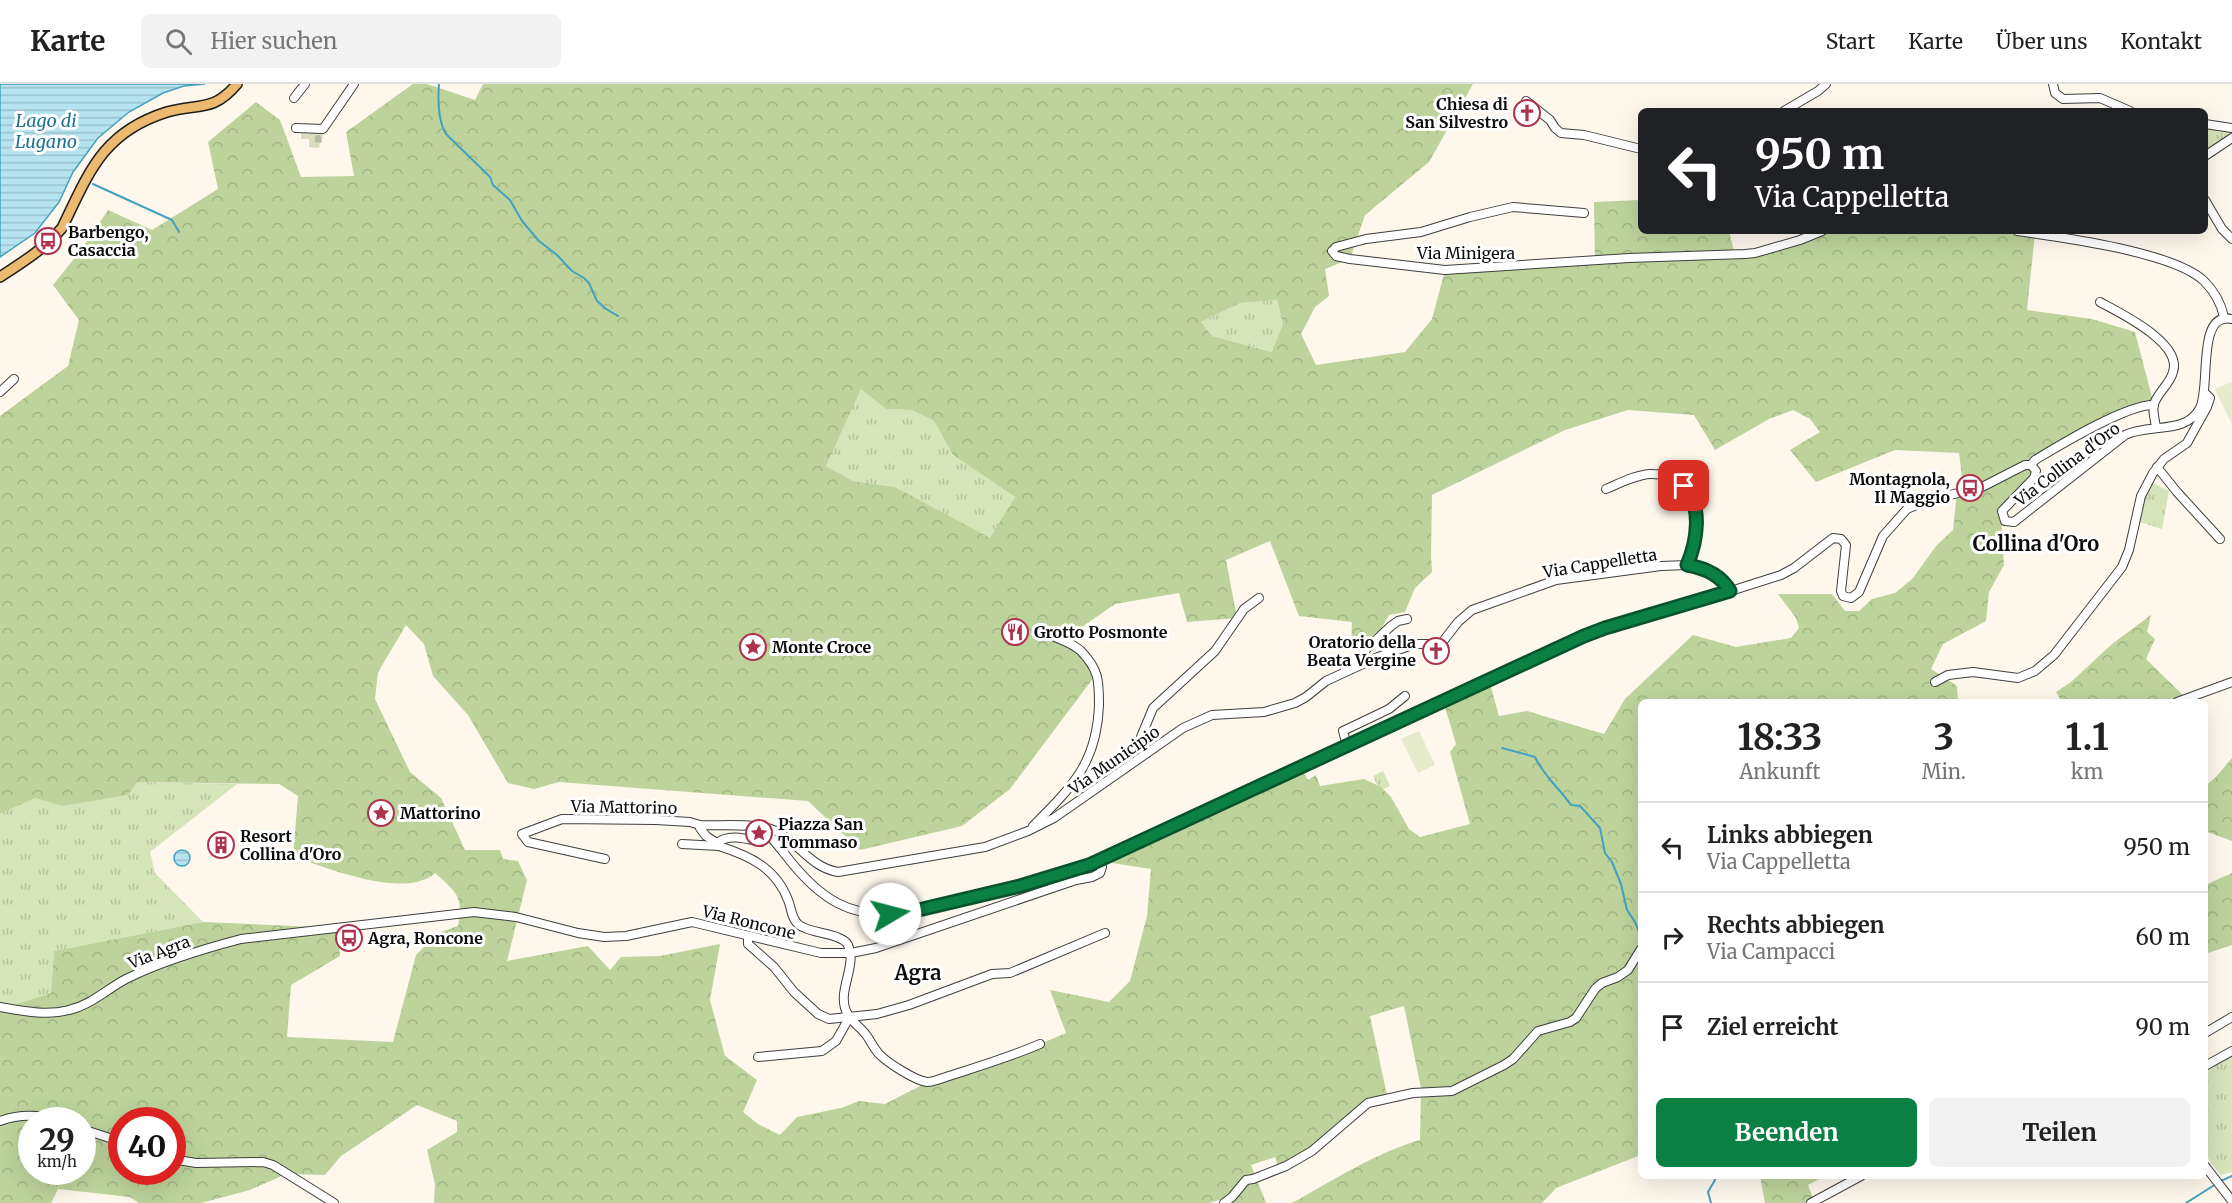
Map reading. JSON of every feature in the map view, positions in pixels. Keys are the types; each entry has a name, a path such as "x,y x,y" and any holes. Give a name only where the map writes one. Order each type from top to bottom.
{"main road":[{"path":"0,277 46,245 62,228 101,153 119,136 130,128 169,112 218,102 237,84"}],"street":[{"path":"294,98 305,84"},
{"path":"296,128 323,129 354,84"},
{"path":"1789,108 1826,84"},
{"path":"2053,84 2055,93 2063,99 2097,97 2123,108"},
{"path":"1526,100 1563,134 1584,135 1638,148"},
{"path":"2208,124 2232,128"},
{"path":"2208,154 2232,138"},
{"path":"2208,205 2222,229 2232,239"},
{"name":"Via Minigera","path":"1584,213 1513,207 1421,232 1366,239 1336,247 1332,251 1336,256 1350,260 1446,270 1629,258 1755,253 1815,234"},
{"path":"2034,234 2144,254 2178,265 2203,280 2217,298 2228,318"},
{"path":"2100,302 2143,326 2158,338 2174,363 2173,372 2154,405 2156,427"},
{"name":"Via Collina d'Oro","path":"764,827 810,885 831,900 870,913 910,912 1054,877 1099,861 1605,628 1788,572 1829,540 1837,538 1843,541 1846,550 1840,591 1847,598 1856,596 1883,537 1907,509 1926,501 1982,487 2025,465 2031,465 2036,475 2003,508 2001,514 2005,521 2014,522 2125,435 2137,430 2174,426 2190,420 2201,405 2204,392 2208,341 2216,321 2228,318"},
{"path":"0,392 14,379"},
{"path":"1935,682 1948,675 1973,672 2018,678 2035,671 2054,654 2122,567 2129,550 2141,496 2157,467 2187,443 2192,436 2210,398 2208,393 2204,392"},
{"path":"2031,465 2035,460 2095,427 2138,408 2154,405"},
{"path":"2157,467 2176,492 2220,539"},
{"path":"1606,489 1649,474 1661,475 1684,486 1693,498 1697,518 1693,552 1687,565"},
{"name":"Via Cappelletta","path":"1469,612 1556,580 1661,566 1700,567 1723,581 1730,591"},
{"path":"1148,753 1141,742 1141,736 1153,708 1215,651 1244,609 1259,598"},
{"name":"Via Municipio","path":"764,827 776,831 814,862 838,872 985,847 1028,831 1054,818 1183,728 1203,718 1212,715 1264,712 1295,703 1344,671 1410,645 1441,644 1447,634 1469,612"},
{"path":"1344,671 1390,626 1407,619"},
{"path":"1028,831 1073,785 1086,762 1098,723 1099,682 1094,667 1071,643 1049,634"},
{"path":"2185,699 2232,682"},
{"path":"1347,746 1343,731 1389,709 1405,696"},
{"name":"Via Mattorino","path":"605,859 528,842 522,834 562,819 656,820 690,822 700,825 764,827"},
{"path":"718,845 722,839 734,837 761,842 764,827"},
{"path":"700,828 718,845 750,858 764,867 784,891 798,925 847,942 851,953 843,1002 849,1018 859,1026 880,1056 913,1077 928,1082 1011,1057 1040,1044"},
{"path":"682,844 718,845"},
{"name":"Via Roncone","path":"335,928 474,912 516,917 578,933 604,937 626,936 692,922 821,953 851,953 876,948 1076,880 1092,877 1100,873 1102,867 1099,861"},
{"name":"Via Agra","path":"0,1007 45,1013 69,1010 93,1000 128,978 213,946 241,939 335,928"},
{"path":"748,936 748,944 774,967 794,992 818,1014 829,1019 889,1011 992,975 1010,974 1106,933"},
{"path":"1224,1203 1246,1180 1286,1166 1312,1151 1368,1103 1413,1093 1452,1091 1504,1065 1521,1051 1538,1031 1564,1025 1576,1018 1595,989 1628,970 1638,954"},
{"path":"2208,1031 2232,1017"},
{"path":"758,1057 822,1051 836,1041 849,1018"},
{"path":"2208,1064 2232,1051"},
{"path":"0,1121 18,1116"},
{"path":"186,1161 203,1163 255,1162 273,1165 334,1203"},
{"path":"2208,1170 2232,1201"},
{"path":"1811,1203 1855,1179"}],"green space":[{"path":"413,84 427,84 475,100 483,84 1473,84 1429,162 1365,215 1350,259 1325,269 1329,296 1315,307 1301,334 1316,365 1405,352 1432,319 1445,270 1595,261 1594,202 1638,200 1638,234 1730,234 1734,251 1745,254 1812,234 2035,234 2027,310 2092,319 2135,332 2154,405 2138,408 2035,460 2036,471 2001,514 2004,565 1989,592 1986,621 1943,644 1931,669 1957,686 1958,699 1638,699 1638,1156 1556,1188 1542,1203 1292,1203 1387,1152 1420,1140 1421,1088 1404,1006 1370,1016 1388,1100 1368,1103 1312,1151 1279,1169 1275,1157 1251,1165 1266,1203 1224,1203 1219,1200 1209,1203 434,1203 435,1184 427,1150 457,1132 457,1121 417,1105 341,1156 325,1175 286,1174 250,1190 201,1203 139,1203 130,1197 58,1189 51,1203 0,1203 0,1009 51,993 54,951 203,922 338,928 340,956 291,985 287,1037 393,1042 416,955 438,933 458,926 460,908 457,895 435,873 422,881 386,883 345,874 293,856 298,796 279,784 137,782 128,795 62,806 35,798 0,814 0,416 68,366 79,320 53,285 81,250 108,210 152,230 218,189 208,142 256,102 280,120 301,177 354,176 346,132","holes":["1277,300 1283,324 1272,352 1212,336 1201,322 1240,303","861,389 886,409 912,410 934,421 953,455 1015,497 990,538 895,487 853,481 826,466","1628,410 1694,415 1715,450 1769,419 1793,410 1810,419 1820,432 1790,450 1816,482 1895,450 1959,453 1964,491 1957,491 1953,530 1937,545 1912,579 1895,593 1872,599 1859,611 1845,611 1832,594 1778,594 1796,618 1799,628 1791,638 1736,647 1693,635 1625,699 1604,734 1527,711 1499,716 1490,684 1445,707 1456,744 1450,752 1470,824 1420,837 1409,829 1391,797 1381,787 1364,779 1320,786 1316,775 1308,780 1303,771 1099,861 1151,869 1147,916 1130,981 1109,1002 1050,990 1066,1033 928,1082 885,1104 859,1101 841,1108 797,1117 780,1135 758,1124 743,1112 757,1080 725,1056 710,1000 720,944 660,956 621,957 610,970 588,946 507,961 527,880 518,861 503,859 500,850 465,850 441,798 410,772 375,699 378,672 406,625 424,644 433,676 468,715 508,783 534,789 559,782 808,801 860,850 962,826 1010,789 1094,677 1072,634 1115,604 1179,593 1187,622 1237,618 1226,560 1270,541 1299,616 1352,622 1351,651 1381,629 1389,615 1405,612 1415,588 1432,572 1432,495 1565,430"]},
{"path":"2208,126 2232,130 2232,137 2208,152"},
{"path":"301,131 323,132 319,148 309,147 309,139 301,139"},
{"path":"1277,300 1283,324 1273,352 1212,336 1201,322 1240,303"},
{"path":"2231,382 2232,384 2232,425 2215,389"},
{"path":"861,388 886,409 912,410 934,421 953,455 1015,497 990,539 895,487 853,481 826,466"},
{"path":"2149,481 2169,491 2162,529 2136,521"},
{"path":"2151,615 2147,632 2155,639 2146,659 2186,698 2060,699 2056,692 2071,682 2112,644"},
{"path":"1419,731 1435,765 1418,773 1401,739"},
{"path":"2232,758 2232,841 2208,832 2208,784"},
{"path":"1383,771 1390,786 1380,791 1373,776"},
{"path":"137,782 237,784 150,852 155,873 203,922 54,951 51,993 0,1009 0,814 35,798 62,806"},
{"path":"2232,873 2232,945 2208,953 2208,884"},
{"path":"2232,1056 2232,1172 2220,1175 2208,1158 2208,1070"},
{"path":"1761,1179 1819,1179 1808,1185 1814,1201 1811,1203 1765,1203"}],"water":[{"name":"Lago di Lugano","path":"0,84 205,84 184,86 163,93 129,112 98,138 73,172 59,202 35,233 0,257"},
{"path":"179,850 185,850 190,858 188,864 179,866 174,861 174,855"}],"waterway":[{"path":"439,84 440,116 446,134 510,200 522,221 539,241 572,271 584,278 589,283 597,301 618,316"},
{"path":"93,184 172,220 179,232"},
{"path":"1502,748 1535,757 1571,805 1580,806 1600,828 1605,853 1612,862 1621,884 1627,910 1638,930"},
{"path":"2221,1181 2232,1176"},
{"path":"1711,1203 1708,1192 1715,1179"},
{"path":"2186,1203 2216,1184"}],"place":[{"name":"Chiesa di San Silvestro","path":"1527,113"},
{"name":"Barbengo, Casaccia","path":"48,241"},
{"name":"Montagnola, Il Maggio","path":"1970,488"},
{"name":"Grotto Posmonte","path":"1015,632"},
{"name":"Monte Croce","path":"753,647"},
{"name":"Oratorio della Beata Vergine","path":"1436,651"},
{"name":"Mattorino","path":"381,813"},
{"name":"Piazza San Tommaso","path":"759,833"},
{"name":"Resort Collina d'Oro","path":"221,845"},
{"name":"Agra, Roncone","path":"349,938"}],"district":[{"name":"Collina d'Oro","path":"2036,543"},
{"name":"Agra","path":"918,972"}],"route":[{"path":"890,914 910,912 1020,886 1089,865 1584,636 1730,591 1727,585 1711,572 1687,565 1693,552 1697,518 1693,498 1684,486"}]}
